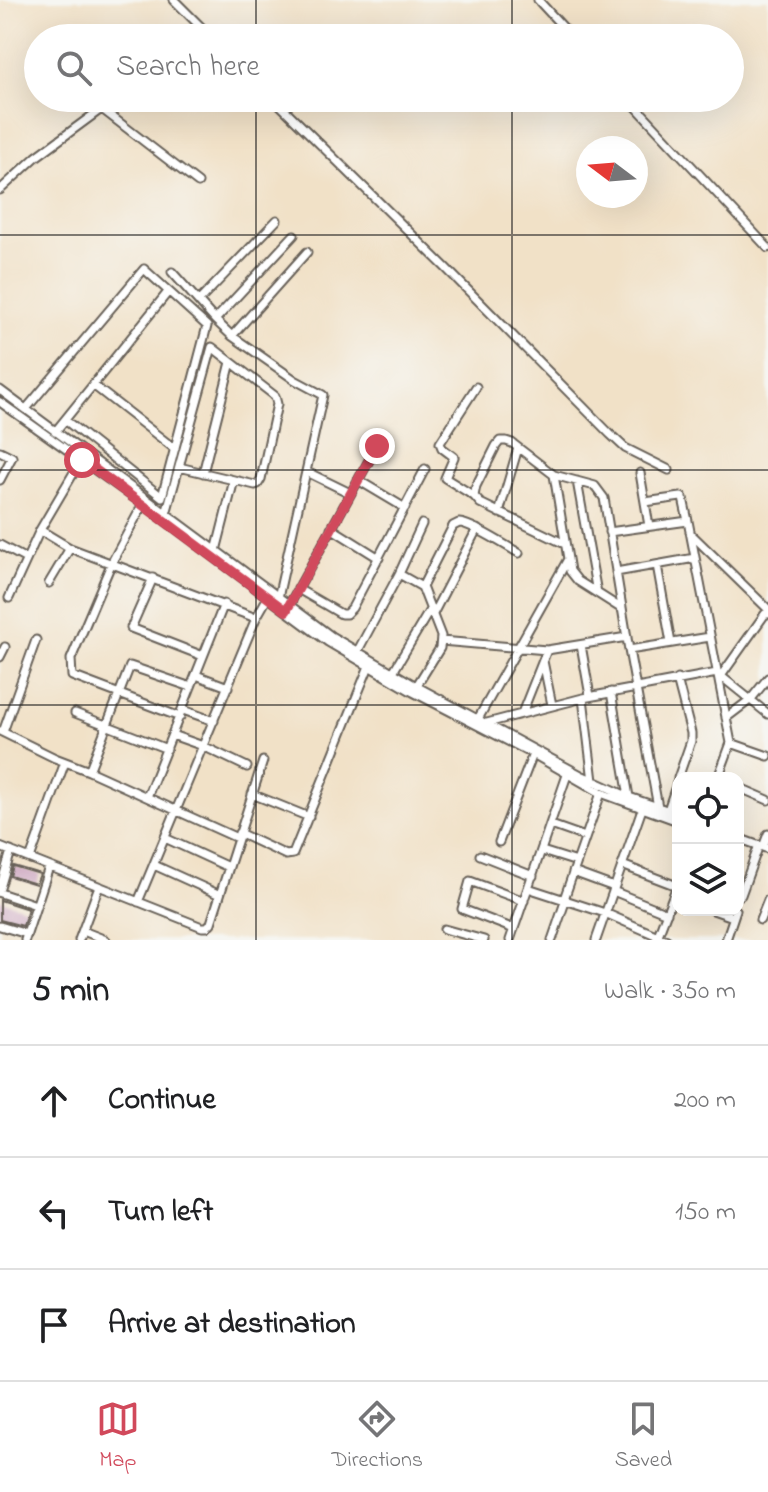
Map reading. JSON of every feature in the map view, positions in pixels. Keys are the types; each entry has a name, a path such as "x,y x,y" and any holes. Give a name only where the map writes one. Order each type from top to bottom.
{"street":[{"path":"174,0 198,24"},
{"path":"538,0 560,24"},
{"path":"0,190 36,157 98,112"},
{"path":"106,112 198,183"},
{"path":"287,112 610,434 625,448 669,470"},
{"path":"641,112 768,248"},
{"path":"199,301 277,220"},
{"path":"215,320 294,235"},
{"path":"232,336 307,252"},
{"path":"26,409 144,269 207,326 162,497 65,420"},
{"path":"172,272 232,336 295,380 323,395 277,600"},
{"path":"55,432 168,292"},
{"path":"166,514 212,347 275,396 277,404 260,482 255,485 179,467"},
{"path":"203,473 231,362"},
{"path":"93,385 175,449"},
{"path":"476,387 440,443 454,457 445,478 480,503 565,544"},
{"path":"0,390 143,504 268,597 277,600"},
{"path":"0,402 166,514 287,608 331,636 369,666 601,793 672,818"},
{"path":"474,496 476,486 500,441 518,448 554,475 595,486 600,491 604,498 658,807"},
{"path":"287,608 377,446"},
{"path":"499,513 518,448"},
{"path":"0,451 12,457 0,480"},
{"path":"9,598 40,530 84,456"},
{"path":"298,589 346,614 425,469"},
{"path":"307,472 350,493"},
{"path":"640,473 649,526"},
{"path":"554,475 570,571 574,578 622,609"},
{"path":"216,551 234,480"},
{"path":"358,480 405,508"},
{"path":"577,481 597,593"},
{"path":"645,502 683,498 731,743 720,772"},
{"path":"143,504 112,562 71,659 72,676 119,695 214,721"},
{"path":"609,532 688,521"},
{"path":"422,587 453,526 458,523 477,529 519,553"},
{"path":"356,655 422,524"},
{"path":"331,528 379,558"},
{"path":"393,672 432,611 477,529"},
{"path":"40,530 70,548 256,618"},
{"path":"690,534 768,611 719,675"},
{"path":"0,545 26,559"},
{"path":"49,583 70,548"},
{"path":"616,572 695,558"},
{"path":"482,721 568,559"},
{"path":"657,565 671,643"},
{"path":"399,574 422,587 441,636 440,648 414,689"},
{"path":"153,578 131,628 203,656"},
{"path":"138,902 256,618 268,597"},
{"path":"147,797 224,604"},
{"path":"441,641 547,650 627,637"},
{"path":"629,650 710,637"},
{"path":"36,640 1,732 177,811 290,856 309,817 369,666"},
{"path":"581,645 593,781"},
{"path":"0,657 5,647"},
{"path":"522,713 547,650"},
{"path":"356,655 393,672 414,689 482,721 593,781 644,806 672,812"},
{"path":"543,661 552,705"},
{"path":"89,771 130,666 191,687"},
{"path":"196,675 228,687"},
{"path":"482,721 677,679 719,675 768,714"},
{"path":"726,718 751,699 768,678"},
{"path":"677,679 691,733 680,772"},
{"path":"611,692 629,797"},
{"path":"75,713 167,749"},
{"path":"172,735 247,767"},
{"path":"731,743 768,756"},
{"path":"499,842 533,754"},
{"path":"0,847 207,927 211,923 263,761"},
{"path":"30,859 65,762"},
{"path":"510,940 567,775"},
{"path":"744,790 768,800"},
{"path":"552,940 601,793"},
{"path":"252,794 309,817"},
{"path":"668,810 672,798"},
{"path":"596,940 644,806"},
{"path":"551,825 585,837"},
{"path":"744,886 768,834"},
{"path":"165,838 228,867"},
{"path":"11,851 0,890 36,905"},
{"path":"542,851 577,862"},
{"path":"480,855 533,876"},
{"path":"154,865 220,895"},
{"path":"622,865 672,883"},
{"path":"0,926 26,937 49,867"},
{"path":"573,872 667,913"},
{"path":"514,929 462,909 470,881 524,901"},
{"path":"79,940 99,886"},
{"path":"528,888 605,913 667,940"},
{"path":"760,920 768,900"},
{"path":"657,938 672,904"},
{"path":"726,940 734,916"},
{"path":"444,929 455,936 484,940"},
{"path":"83,931 106,940"}],"building":[{"path":"13,866 40,874 36,884 10,876"},
{"path":"0,900 28,909 23,926 0,920"}],"route":[{"path":"82,460 286,611 377,446"}]}
